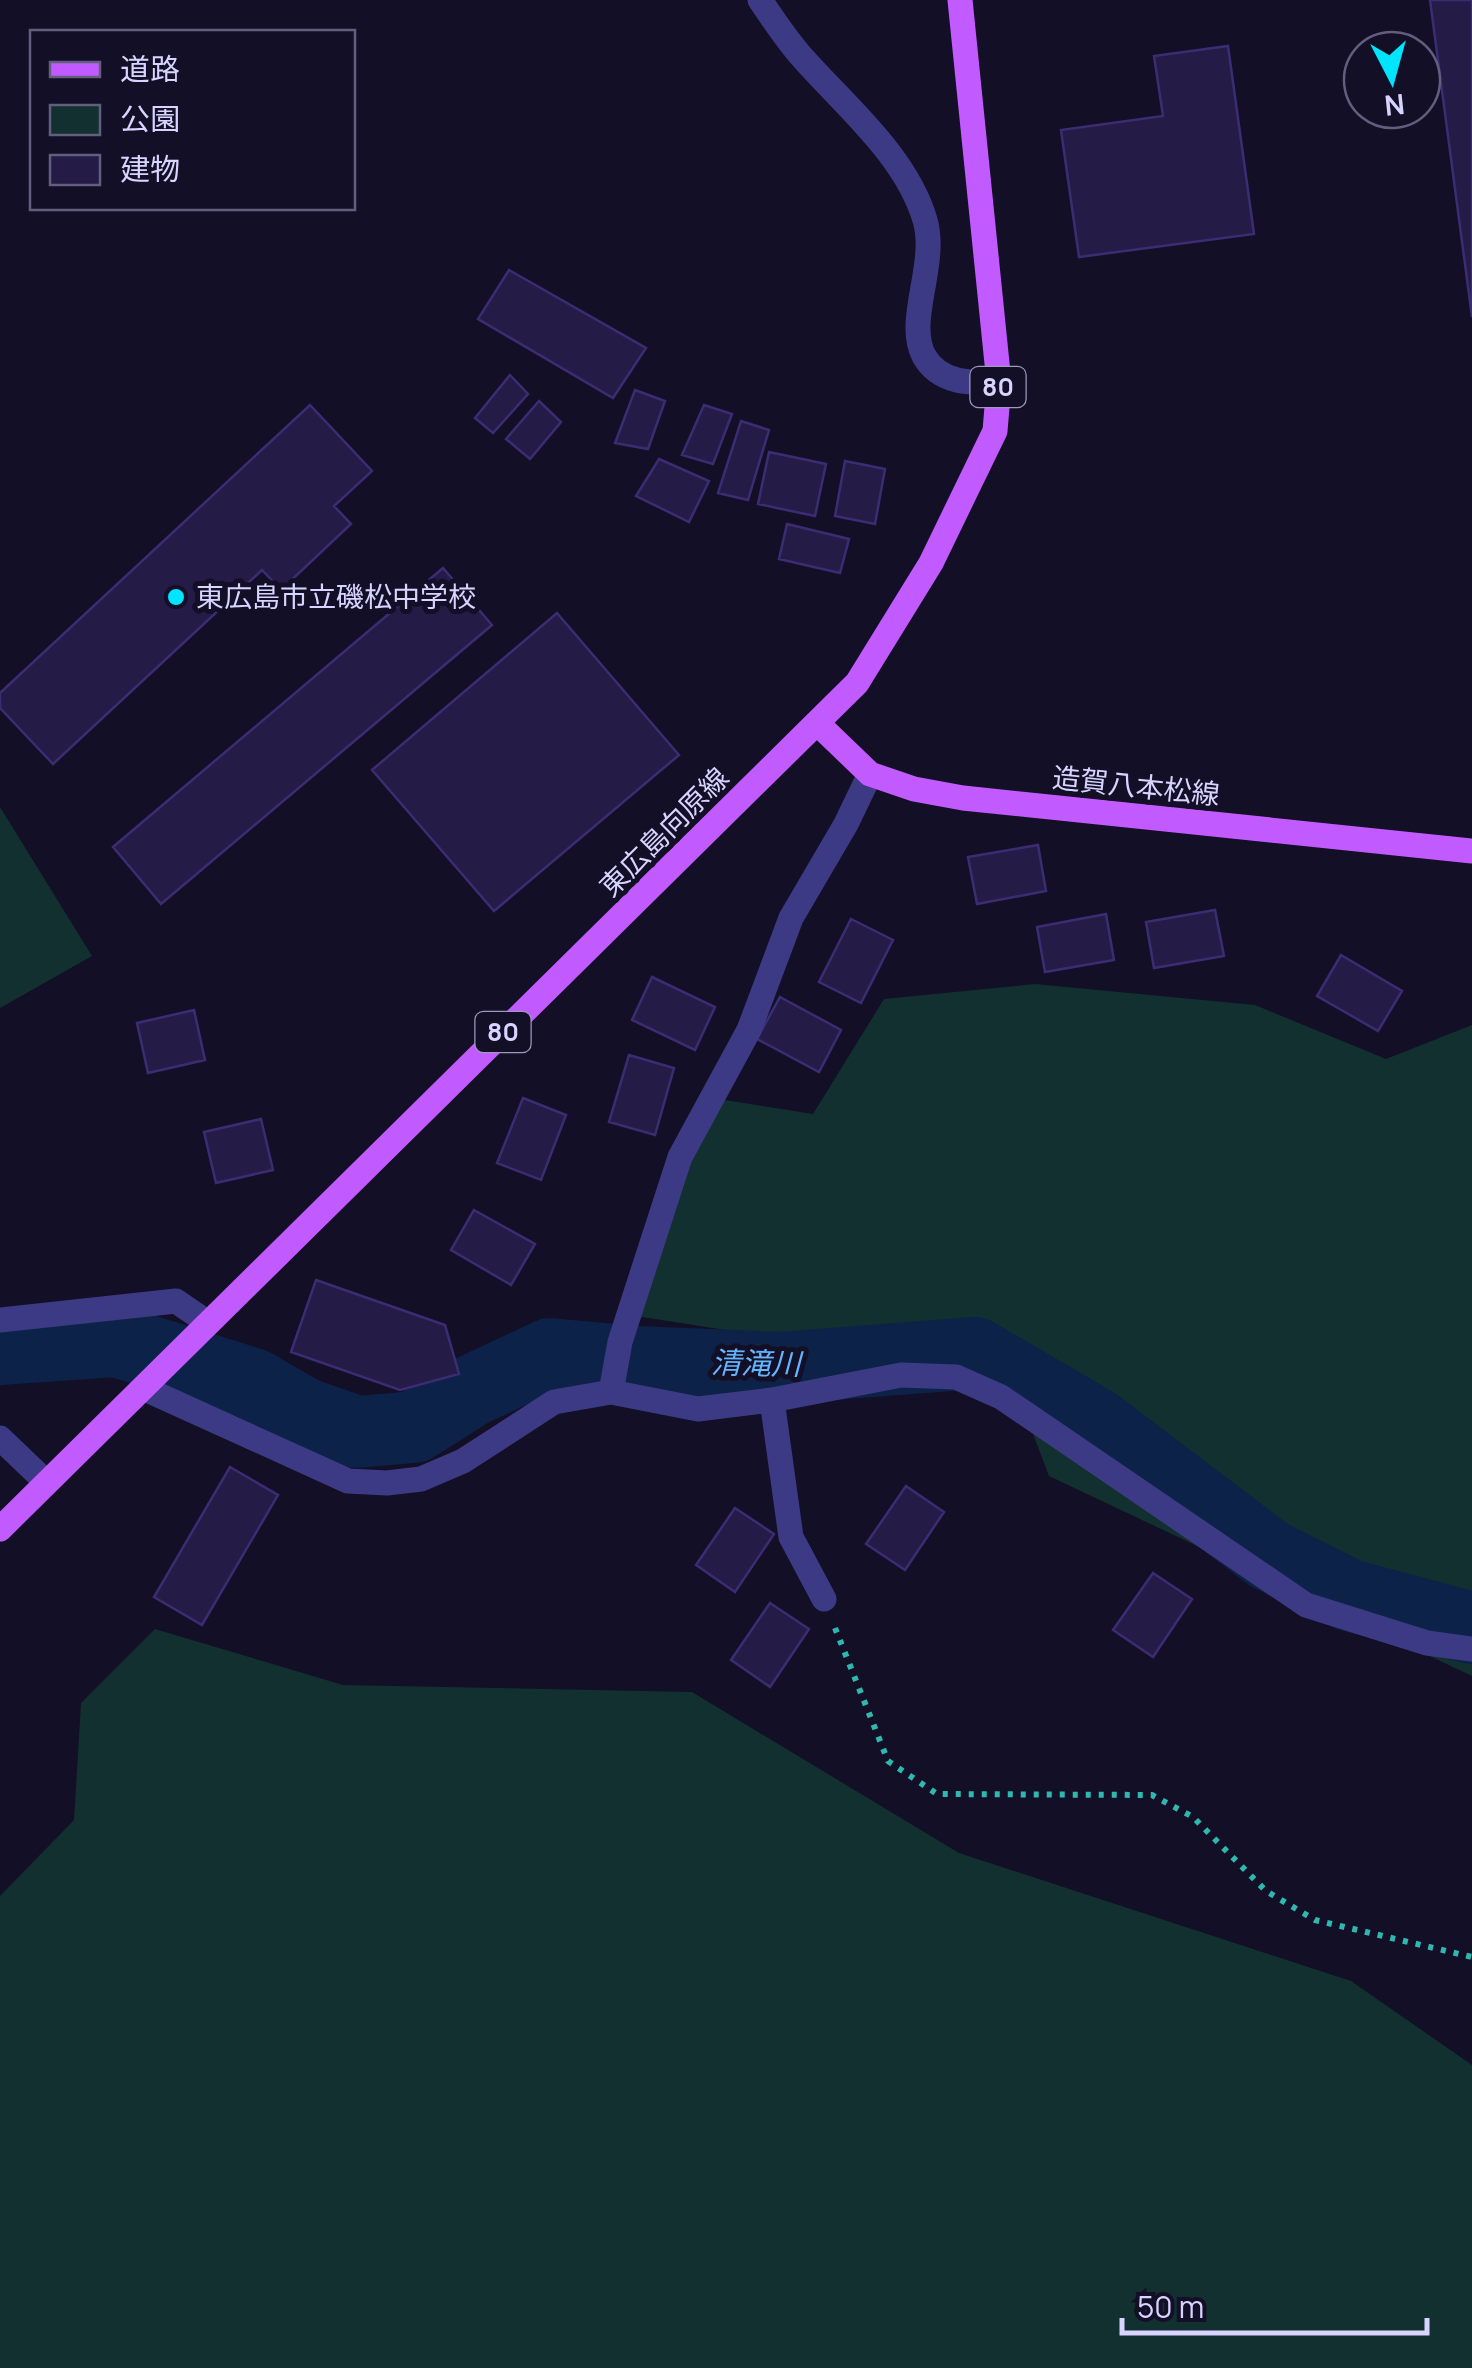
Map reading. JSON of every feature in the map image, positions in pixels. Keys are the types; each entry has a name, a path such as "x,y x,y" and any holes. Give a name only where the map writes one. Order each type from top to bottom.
{"main road":[{"name":"東広島向原線","path":"0,1529 857,683 931,563 995,431 999,383 960,0"},
{"name":"造賀八本松線","path":"817,723 870,774 914,789 963,798 1472,851"}],"street":[{"path":"760,0 797,52 898,166 915,191 927,224 927,275 916,322 924,356 944,377 968,383 999,383"},
{"path":"610,1387 620,1342 680,1157 749,1030 791,918 846,824 870,774"},
{"path":"0,1320 176,1301 200,1332"},
{"path":"143,1388 348,1481 388,1483 422,1478 462,1461 554,1402 610,1387 698,1408 772,1400 901,1375 956,1377 1001,1397 1306,1604 1427,1643 1472,1649"},
{"path":"772,1400 791,1536 824,1599"},
{"path":"0,1438 46,1482"}],"path":[{"path":"824,1599 888,1761 937,1794 1152,1795 1193,1817 1266,1891 1315,1920 1472,1957"}],"green space":[{"path":"0,807 92,956 0,1008"},
{"path":"1035,984 1255,1005 1386,1059 1472,1025 1472,1676 1049,1476 1010,1374 629,1315 712,1098 813,1114 884,999"},
{"path":"155,1629 343,1685 692,1692 959,1853 1351,1981 1472,2065 1472,2368 0,2368 0,1896 74,1820 81,1703"}],"building":[{"path":"1430,0 1472,0 1472,317 1442,91 1442,30 1434,30"},
{"path":"1228,46 1254,234 1079,257 1061,130 1163,116 1154,56"},
{"path":"509,270 646,348 613,398 478,319"},
{"path":"510,375 528,394 493,433 475,418"},
{"path":"635,390 665,401 648,449 615,443"},
{"path":"539,401 561,422 530,459 506,439"},
{"path":"310,405 372,471 334,506 351,524 281,590 262,570 53,764 0,708 0,693"},
{"path":"704,405 732,414 713,464 682,455"},
{"path":"741,421 769,430 748,500 718,493"},
{"path":"769,452 826,464 815,516 758,504"},
{"path":"659,459 709,481 689,522 636,496"},
{"path":"845,461 885,469 875,524 835,516"},
{"path":"787,524 849,539 840,573 779,559"},
{"path":"443,568 492,625 161,904 113,847"},
{"path":"557,613 679,755 494,911 372,770"},
{"path":"1038,845 1046,891 977,904 968,857"},
{"path":"1215,910 1224,956 1154,968 1146,922"},
{"path":"1106,914 1114,960 1045,972 1037,927"},
{"path":"851,919 893,940 861,1003 819,982"},
{"path":"1341,955 1402,991 1378,1031 1317,996"},
{"path":"652,977 715,1007 695,1050 632,1020"},
{"path":"780,997 841,1030 819,1072 757,1039"},
{"path":"194,1010 205,1060 148,1073 137,1023"},
{"path":"629,1055 674,1068 655,1135 609,1122"},
{"path":"523,1098 566,1115 541,1180 497,1163"},
{"path":"261,1119 273,1170 216,1183 204,1132"},
{"path":"474,1210 535,1244 511,1285 451,1250"},
{"path":"316,1280 445,1325 459,1374 400,1390 291,1352"},
{"path":"230,1467 278,1495 202,1625 154,1597"},
{"path":"906,1486 944,1512 905,1570 866,1544"},
{"path":"735,1508 774,1534 735,1592 696,1565"},
{"path":"1153,1573 1192,1599 1153,1657 1113,1630"},
{"path":"770,1603 809,1629 770,1687 731,1660"}],"waterway":[{"name":"清滝川","path":"0,1349 116,1341 253,1384 303,1413 357,1432 414,1427 471,1391 550,1354 781,1368 975,1353 1095,1423 1269,1555 1349,1595 1472,1628"}],"place":[{"name":"東広島市立磯松中学校","path":"176,597"}]}
